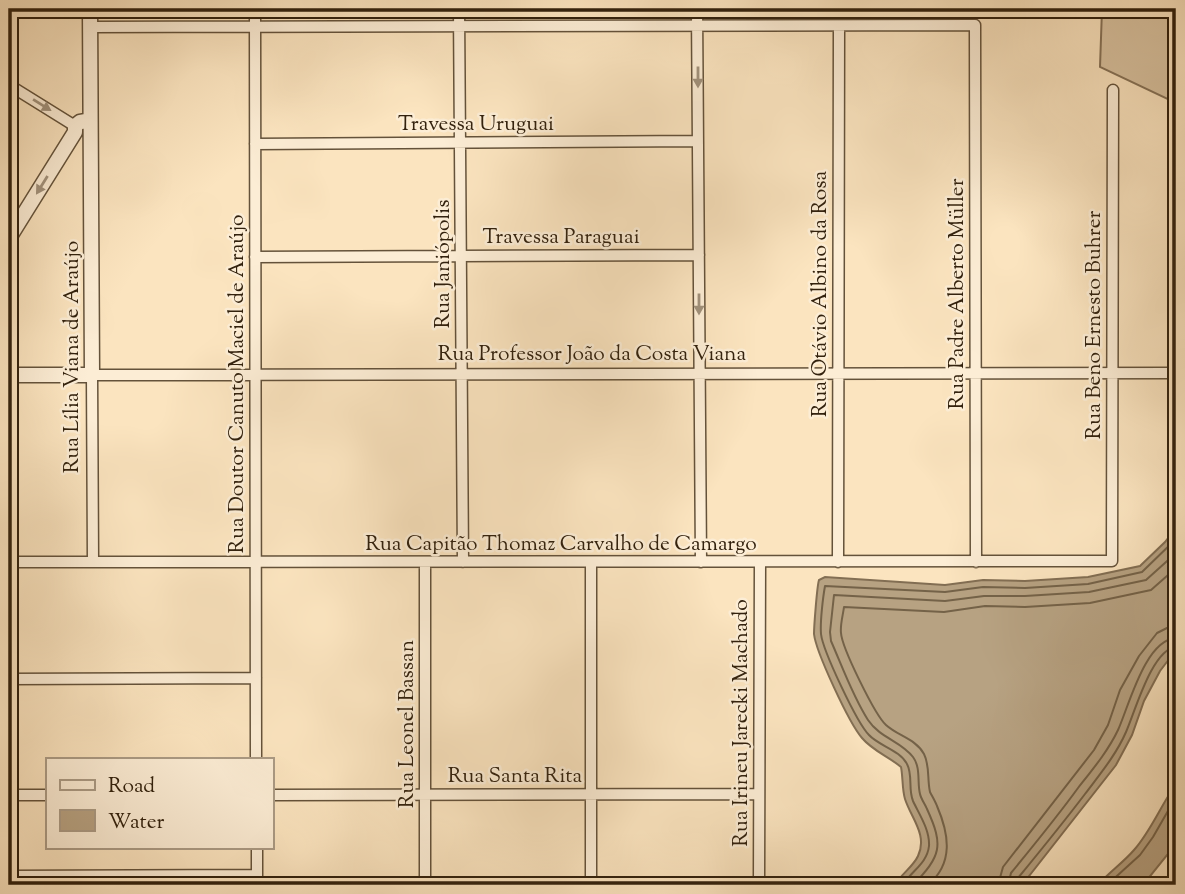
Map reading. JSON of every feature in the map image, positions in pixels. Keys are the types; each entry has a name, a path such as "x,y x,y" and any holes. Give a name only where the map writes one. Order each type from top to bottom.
{"street":[{"name":"Rua Lília Viana de Araújo","path":"90,9 91,105 85,133 92,375 93,562"},
{"name":"Rua Doutor Canuto Maciel de Araújo","path":"255,9 257,758"},
{"name":"Rua Janiópolis","path":"459,9 463,562"},
{"path":"697,9 701,562"},
{"path":"90,27 839,26"},
{"name":"Rua Padre Alberto Müller","path":"839,26 975,26 976,562"},
{"name":"Rua Otávio Albino da Rosa","path":"838,562 839,26"},
{"path":"9,85 85,133 9,238"},
{"name":"Rua Beno Ernesto Buhrer","path":"1112,562 1113,90"},
{"name":"Travessa Uruguai","path":"255,144 698,141"},
{"name":"Travessa Paraguai","path":"255,257 699,255"},
{"name":"Rua Professor João da Costa Viana","path":"9,375 1176,373"},
{"name":"Rua Capitão Thomaz Carvalho de Camargo","path":"9,562 1112,562"},
{"name":"Rua Leonel Bassan","path":"425,562 425,885"},
{"path":"591,562 591,885"},
{"name":"Rua Irineu Jarecki Machado","path":"759,885 761,562"},
{"path":"9,679 256,678"},
{"name":"Rua Santa Rita","path":"273,795 759,794"},
{"path":"9,796 46,795"},
{"path":"9,876 257,880 257,848"}],"shaded area":[{"path":"1102,9 1176,9 1176,103 1100,67"}],"water":[{"path":"1176,528 1176,650 1160,671 1144,701 1132,735 1116,765 1022,885 895,885 918,856 921,848 920,834 905,799 901,767 871,746 856,730 821,656 814,634 819,580 825,577 945,585 983,580 1025,581 1088,577 1140,566"},
{"path":"1176,784 1176,844 1143,885 1098,885 1140,843"}]}
